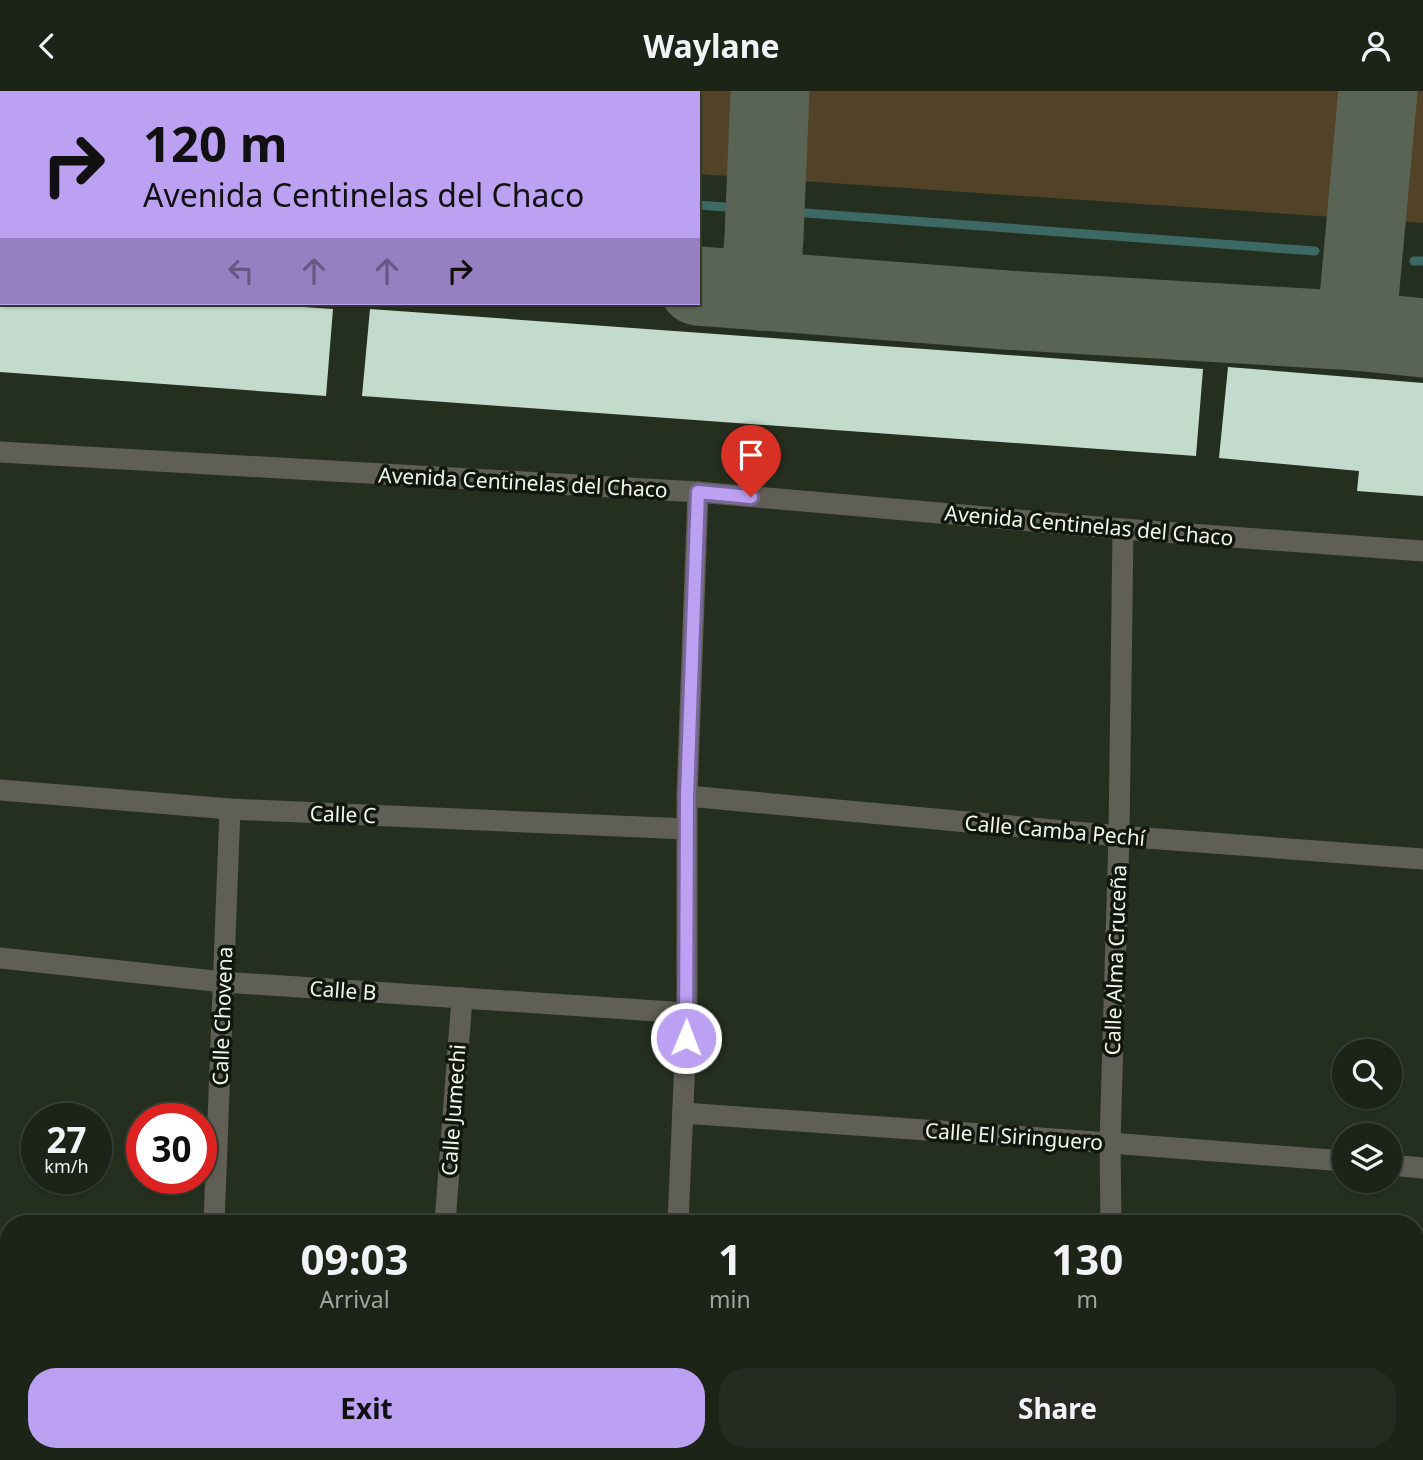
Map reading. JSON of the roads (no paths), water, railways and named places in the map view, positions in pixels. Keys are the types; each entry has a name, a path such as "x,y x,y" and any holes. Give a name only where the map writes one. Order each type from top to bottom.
{"street":[{"name":"Avenida Centinelas del Chaco","path":"0,452 698,492 1123,529 1423,551"},
{"path":"678,1215 687,1013 687,796 698,492"},
{"name":"Calle Alma Cruceña","path":"1111,1215 1110,1143 1119,837 1123,529"},
{"name":"Calle C","path":"0,790 230,809 687,829"},
{"name":"Calle Camba Pechí","path":"687,796 1119,837 1423,859"},
{"name":"Calle Chovena","path":"214,1215 230,809"},
{"name":"Calle B","path":"0,958 223,982 687,1013"},
{"name":"Calle Jumechi","path":"446,1215 462,998"},
{"name":"Calle El Siringuero","path":"683,1112 1332,1160"},
{"path":"1402,1166 1423,1168"}],"waterway":[{"path":"700,205 1315,251"},
{"path":"1414,261 1423,261"}]}
